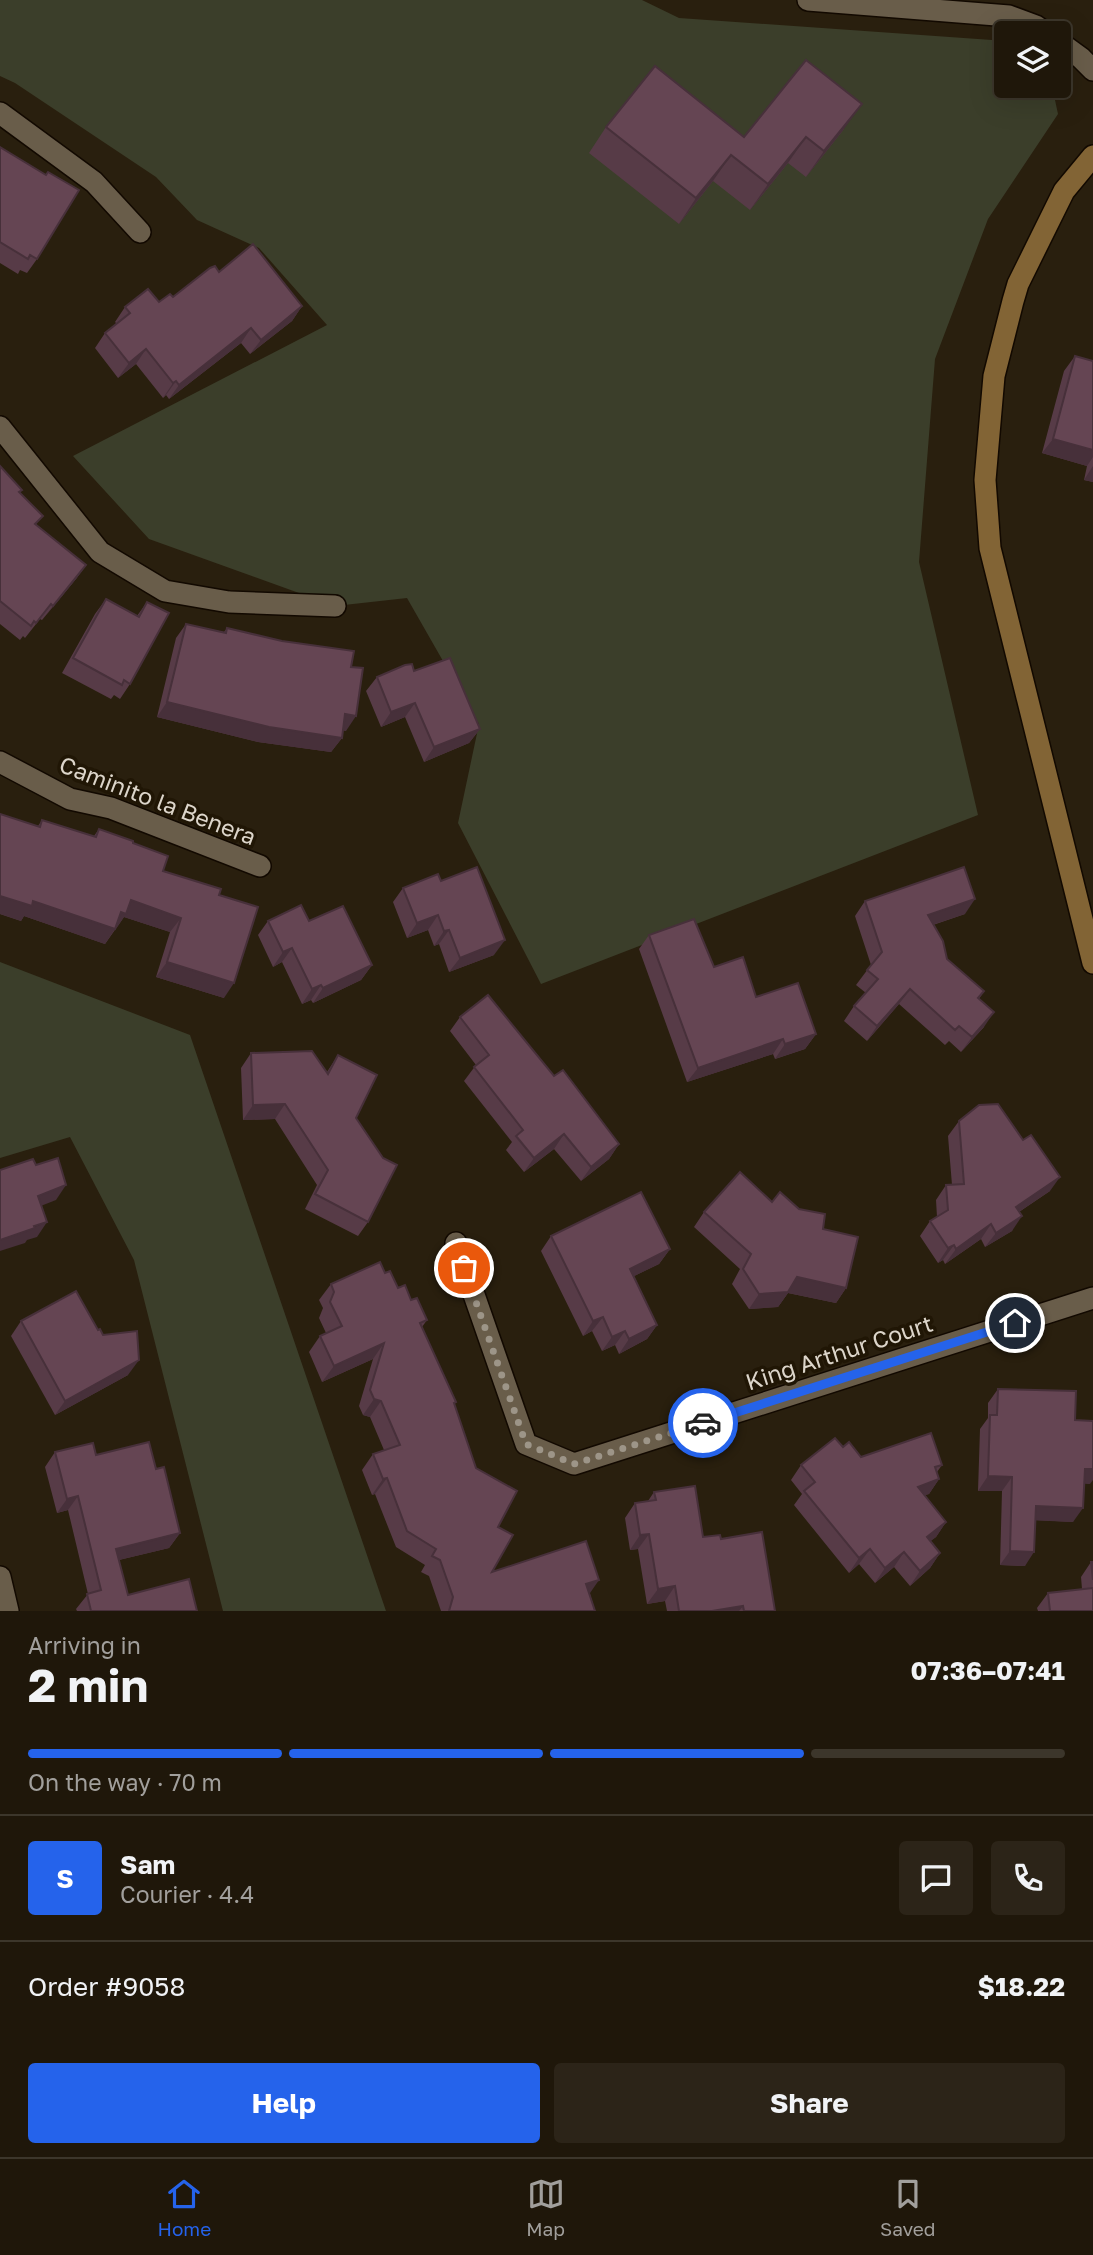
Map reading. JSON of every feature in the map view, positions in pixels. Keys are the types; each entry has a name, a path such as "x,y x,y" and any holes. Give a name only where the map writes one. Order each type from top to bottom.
{"street":[{"path":"808,0 1009,16 1022,21"},
{"path":"1071,51 1093,70"},
{"path":"0,113 94,182 140,232"},
{"path":"1093,156 1064,191 1018,284 994,376 985,480 990,548 1093,963"},
{"path":"0,427 100,552 165,591 229,602 335,606"},
{"name":"Caminito la Benera","path":"0,762 71,799 111,808 260,866"},
{"name":"King Arthur Court","path":"456,1243 526,1444 574,1464 1093,1298"},
{"path":"0,1577 8,1611"}],"green space":[{"path":"0,0 642,0 679,18 994,41 994,98 1055,98 1058,114 988,219 935,359 919,562 978,815 541,984 458,823 479,724 407,598 335,606 149,539 73,456 327,325 259,248 197,220 156,177 15,83 0,76"},
{"path":"0,962 190,1035 386,1611 223,1611 134,1260 70,1137 0,1158"}],"building":[{"path":"806,60 862,104 824,151 806,137 768,184 731,155 696,198 606,127 655,66 744,137"},
{"path":"0,147 46,175 48,172 79,190 37,259 30,255 28,259 0,242"},
{"path":"253,244 302,306 261,340 251,328 179,385 176,381 173,383 146,349 129,363 105,333 130,313 125,307 148,289 159,302 170,294 173,297 210,268 215,266 219,272"},
{"path":"1075,356 1093,361 1093,450 1053,439"},
{"path":"0,466 22,490 19,492 43,516 35,524 86,565 53,606 51,604 31,626 0,601"},
{"path":"106,599 139,617 147,602 169,613 130,684 124,680 122,685 73,658"},
{"path":"186,624 226,633 227,628 282,641 354,651 351,667 363,668 356,716 345,714 342,738 269,727 167,702"},
{"path":"450,658 480,729 434,747 415,703 391,712 377,677 405,665 412,664 414,671"},
{"path":"0,814 40,827 42,820 96,837 99,829 133,841 168,856 163,871 221,889 219,895 258,907 234,983 167,962 181,918 131,900 126,914 121,912 115,929 33,901 32,906 0,896"},
{"path":"477,867 505,940 460,958 449,930 444,931 438,915 417,923 403,888 438,874 441,881"},
{"path":"964,867 975,899 928,915 943,941 947,959 984,991 978,998 994,1012 972,1037 959,1026 955,1030 910,989 877,1026 854,1006 878,979 867,970 882,952 865,901"},
{"path":"301,905 309,921 343,906 372,965 323,988 321,985 312,989 292,948 283,952 268,921"},
{"path":"694,919 714,967 743,957 756,997 798,983 816,1034 785,1044 783,1039 698,1068 649,935"},
{"path":"488,995 554,1076 563,1070 619,1144 591,1167 564,1134 534,1158 516,1136 523,1130 474,1067 489,1055 460,1017"},
{"path":"312,1051 328,1074 338,1055 377,1075 356,1118 383,1158 397,1165 368,1222 315,1194 328,1170 285,1104 253,1105 251,1053"},
{"path":"998,1104 1023,1140 1031,1135 1060,1177 1016,1207 1022,1216 996,1233 991,1224 956,1249 954,1245 948,1248 930,1221 948,1210 946,1185 964,1184 959,1121 979,1105"},
{"path":"58,1158 66,1185 38,1196 47,1222 0,1240 0,1170 33,1159 36,1165"},
{"path":"740,1172 772,1202 780,1192 799,1209 825,1214 823,1229 858,1237 846,1288 797,1277 788,1292 759,1294 743,1269 751,1254 704,1212"},
{"path":"641,1192 670,1249 630,1269 657,1325 629,1339 625,1331 612,1337 603,1317 593,1321 551,1236"},
{"path":"380,1262 385,1273 390,1271 398,1288 405,1285 411,1300 417,1298 427,1320 420,1323 456,1402 454,1403 476,1468 517,1491 498,1527 513,1535 492,1572 586,1541 599,1580 586,1584 595,1611 449,1611 453,1597 440,1560 432,1556 436,1549 407,1531 387,1478 383,1479 373,1454 400,1445 381,1401 374,1399 370,1390 384,1343 334,1366 320,1336 342,1326 330,1302 334,1292 331,1284"},
{"path":"76,1291 103,1335 137,1331 139,1360 65,1401 21,1321"},
{"path":"998,1389 1076,1391 1075,1420 1093,1421 1093,1469 1085,1469 1083,1508 1036,1506 1034,1552 1010,1551 1012,1477 988,1476 990,1415 997,1415"},
{"path":"931,1433 942,1465 935,1467 939,1479 918,1487 946,1522 927,1537 940,1553 920,1571 904,1552 885,1568 870,1549 859,1558 804,1491 815,1482 801,1465 835,1438 843,1447 849,1442 861,1457"},
{"path":"149,1442 156,1469 164,1467 180,1533 116,1549 128,1595 189,1579 197,1611 91,1611 87,1594 101,1590 78,1496 67,1499 55,1452 93,1443 96,1455"},
{"path":"695,1486 703,1537 720,1535 721,1539 762,1532 775,1611 744,1611 743,1606 712,1611 679,1611 675,1586 658,1589 649,1534 640,1535 635,1503 656,1500 654,1492"},
{"path":"1093,1588 1093,1611 1050,1611 1048,1593"}],"way so far":[{"path":"464,1268 526,1444 574,1464 703,1423"}],"route":[{"path":"703,1423 1015,1323"}]}
